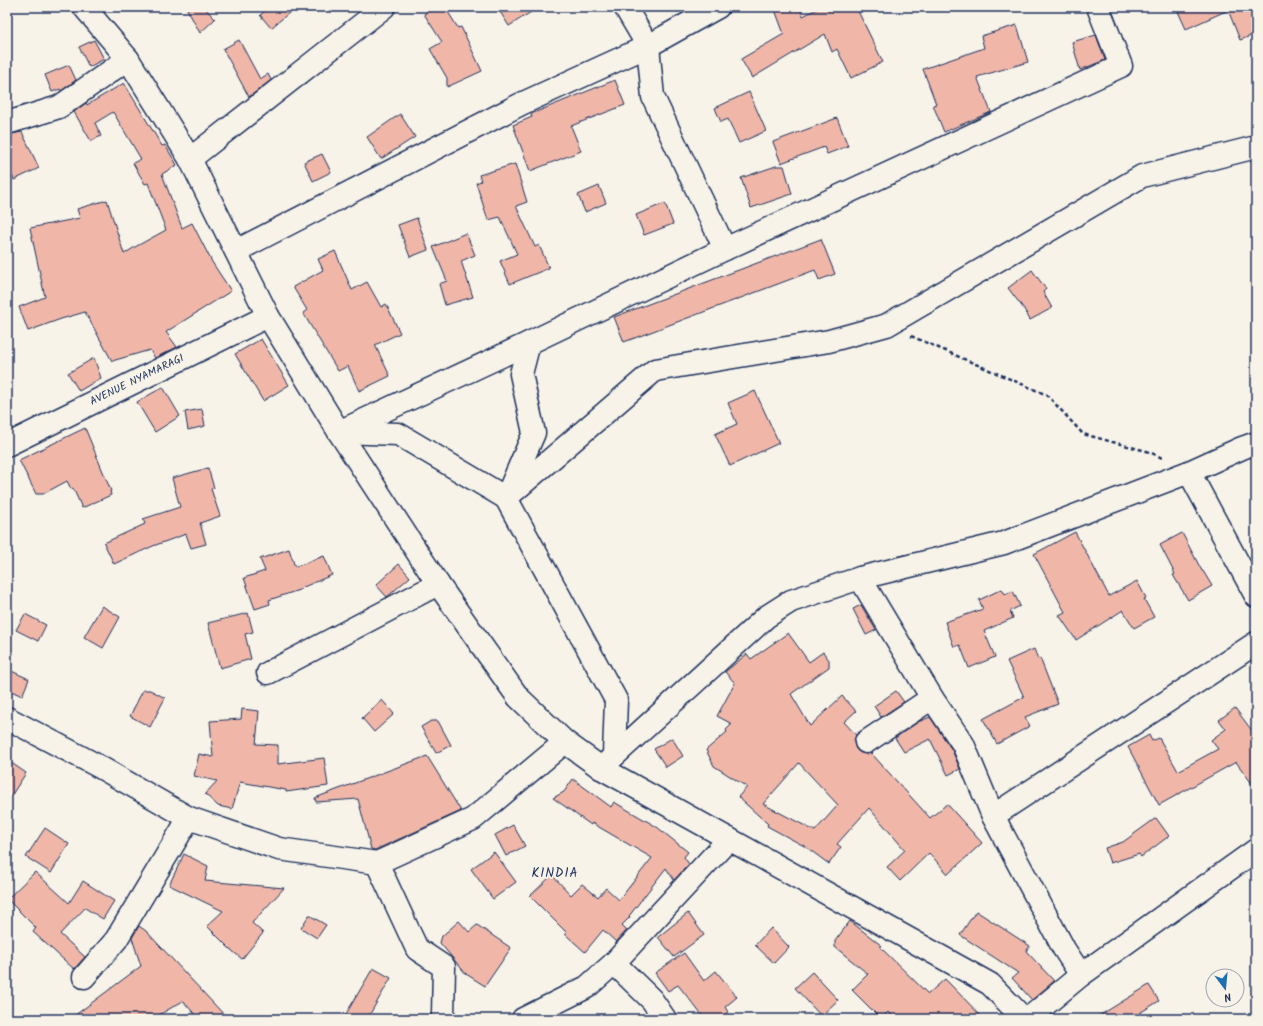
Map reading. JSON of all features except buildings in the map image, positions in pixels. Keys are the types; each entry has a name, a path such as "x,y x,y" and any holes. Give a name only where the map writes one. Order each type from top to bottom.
{"street":[{"path":"190,160 384,7"},
{"path":"625,7 648,46 653,97 725,249"},
{"path":"236,250 521,104 648,46 718,7"},
{"path":"339,432 725,249 1121,66 1098,7"},
{"path":"94,11 128,59 190,160 268,316 339,432 438,584 518,697 565,742 607,762 729,839 990,984 1024,1019"},
{"path":"7,123 59,107 128,59"},
{"path":"506,498 656,370 829,341 886,325 1142,176 1256,146"},
{"name":"AVENUE NYAMARAGI","path":"7,445 268,316"},
{"path":"506,498 534,433 521,374 529,343"},
{"path":"339,432 398,434 506,498 616,700 607,762"},
{"path":"607,762 766,617 791,601 860,578 1004,544 1189,472 1256,443"},
{"path":"1189,472 1256,596"},
{"path":"860,578 932,698 963,744 993,816 1064,948 1082,975"},
{"path":"268,673 438,584"},
{"path":"993,816 1256,642"},
{"path":"866,742 932,698"},
{"path":"7,718 98,766 189,818 279,849 377,864 473,819 565,742"},
{"path":"84,977 116,940 189,818"},
{"path":"523,1019 587,987 614,962 729,839"},
{"path":"1028,1019 1082,975 1256,850"},
{"path":"377,864 417,949 444,967 444,1019"},
{"path":"614,962 652,1000 665,1019"}],"path":[{"path":"886,325 1047,395 1083,434 1150,452 1189,472"}],"district":[{"name":"KINDIA","path":"555,873"}]}
